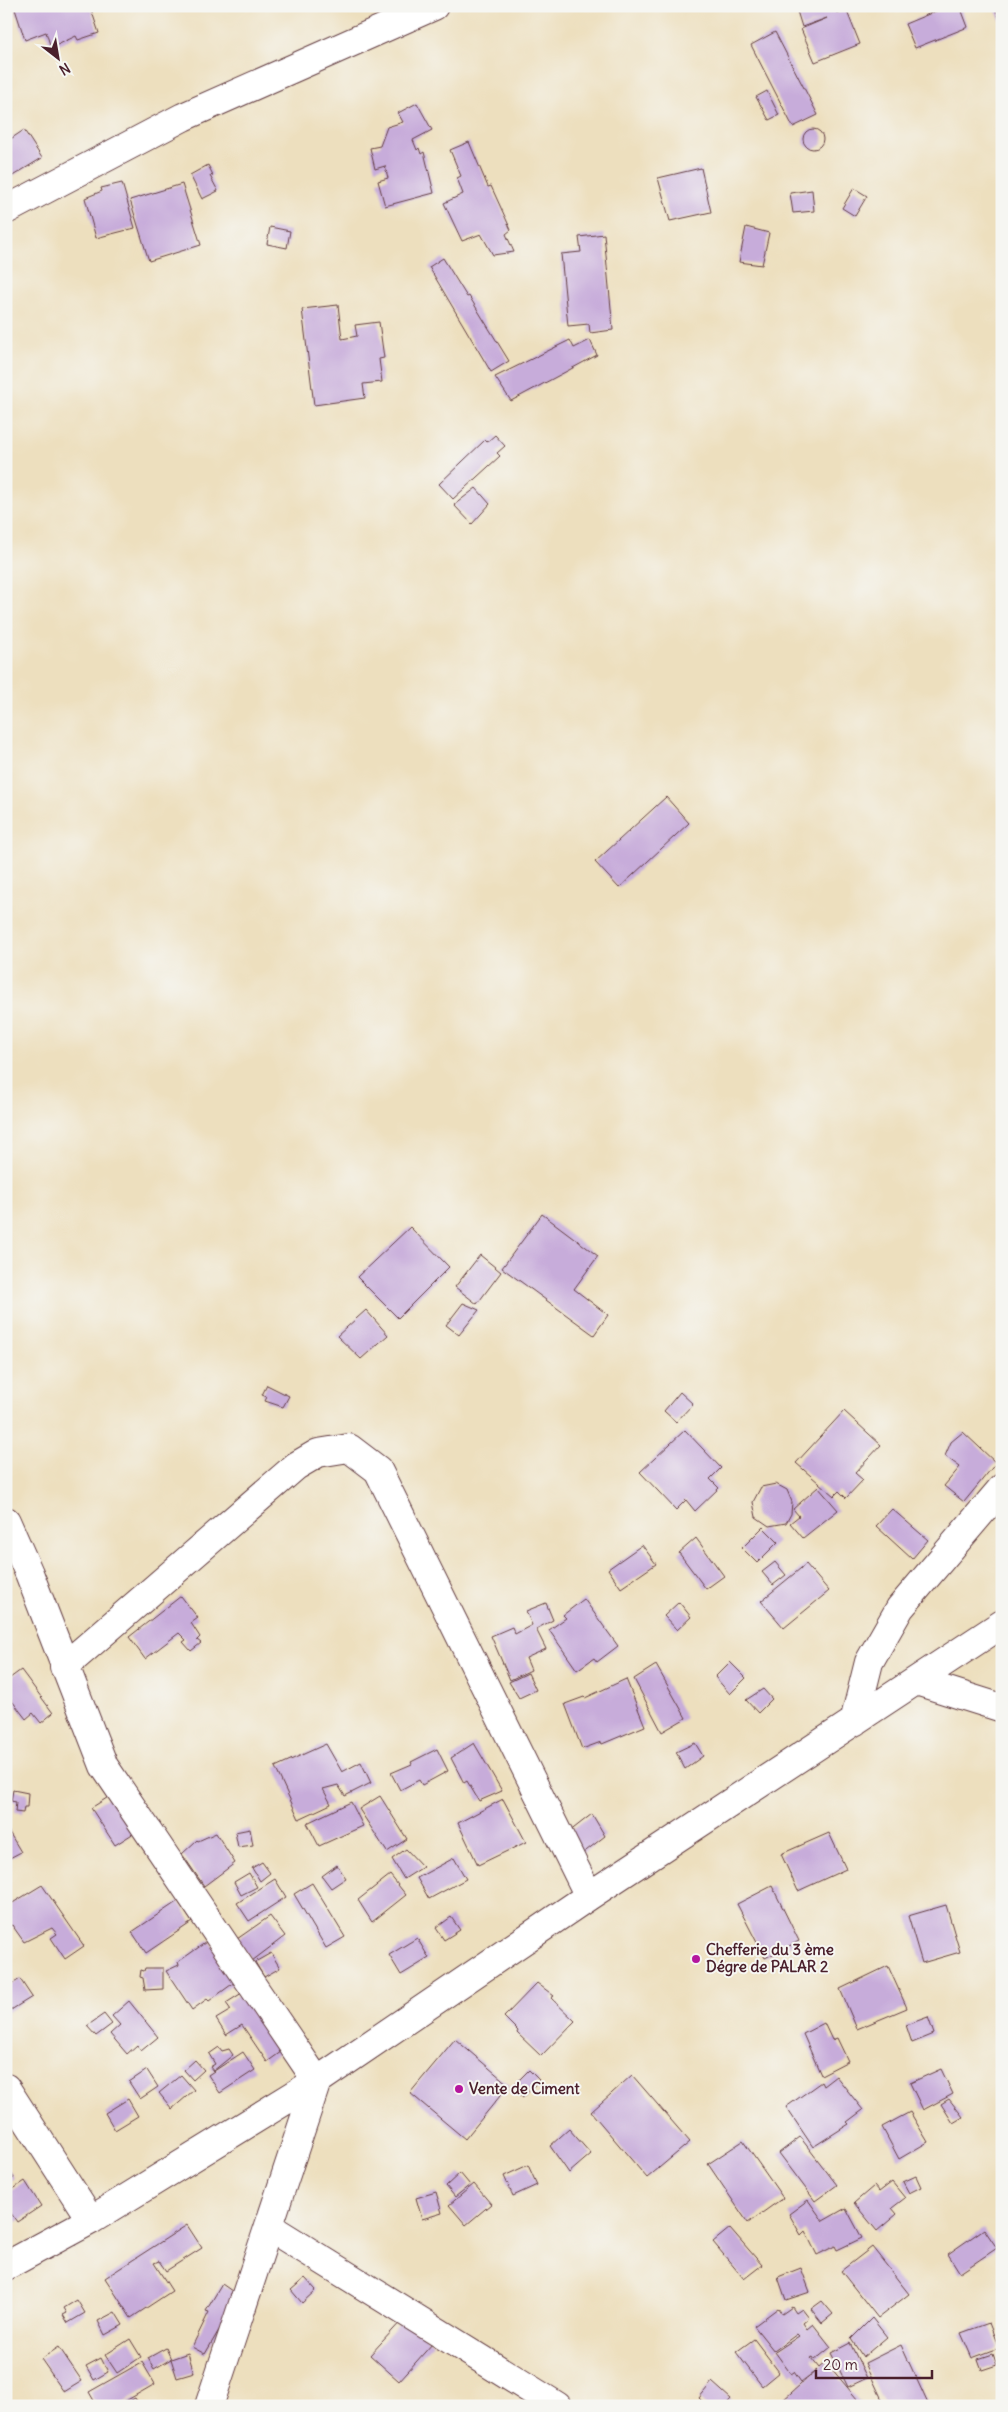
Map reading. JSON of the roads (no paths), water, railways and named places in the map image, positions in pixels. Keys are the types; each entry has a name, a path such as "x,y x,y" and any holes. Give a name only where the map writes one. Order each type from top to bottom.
{"street":[{"path":"6,210 183,117 434,6"},
{"path":"64,1667 296,1466 318,1453 349,1448 378,1470 588,1896"},
{"path":"854,1722 869,1662 900,1608 1002,1488"},
{"path":"6,1521 29,1573 104,1766 317,2081"},
{"path":"6,2266 91,2220 317,2081 588,1896 1002,1624"},
{"path":"916,1681 1002,1708"},
{"path":"209,2406 317,2081"},
{"path":"6,2088 91,2220"},
{"path":"268,2227 557,2406"}],"place":[{"name":"Chefferie du 3 ème Dégre de PALAR 2","path":"696,1959"},
{"name":"Vente de Ciment","path":"459,2089"}]}
